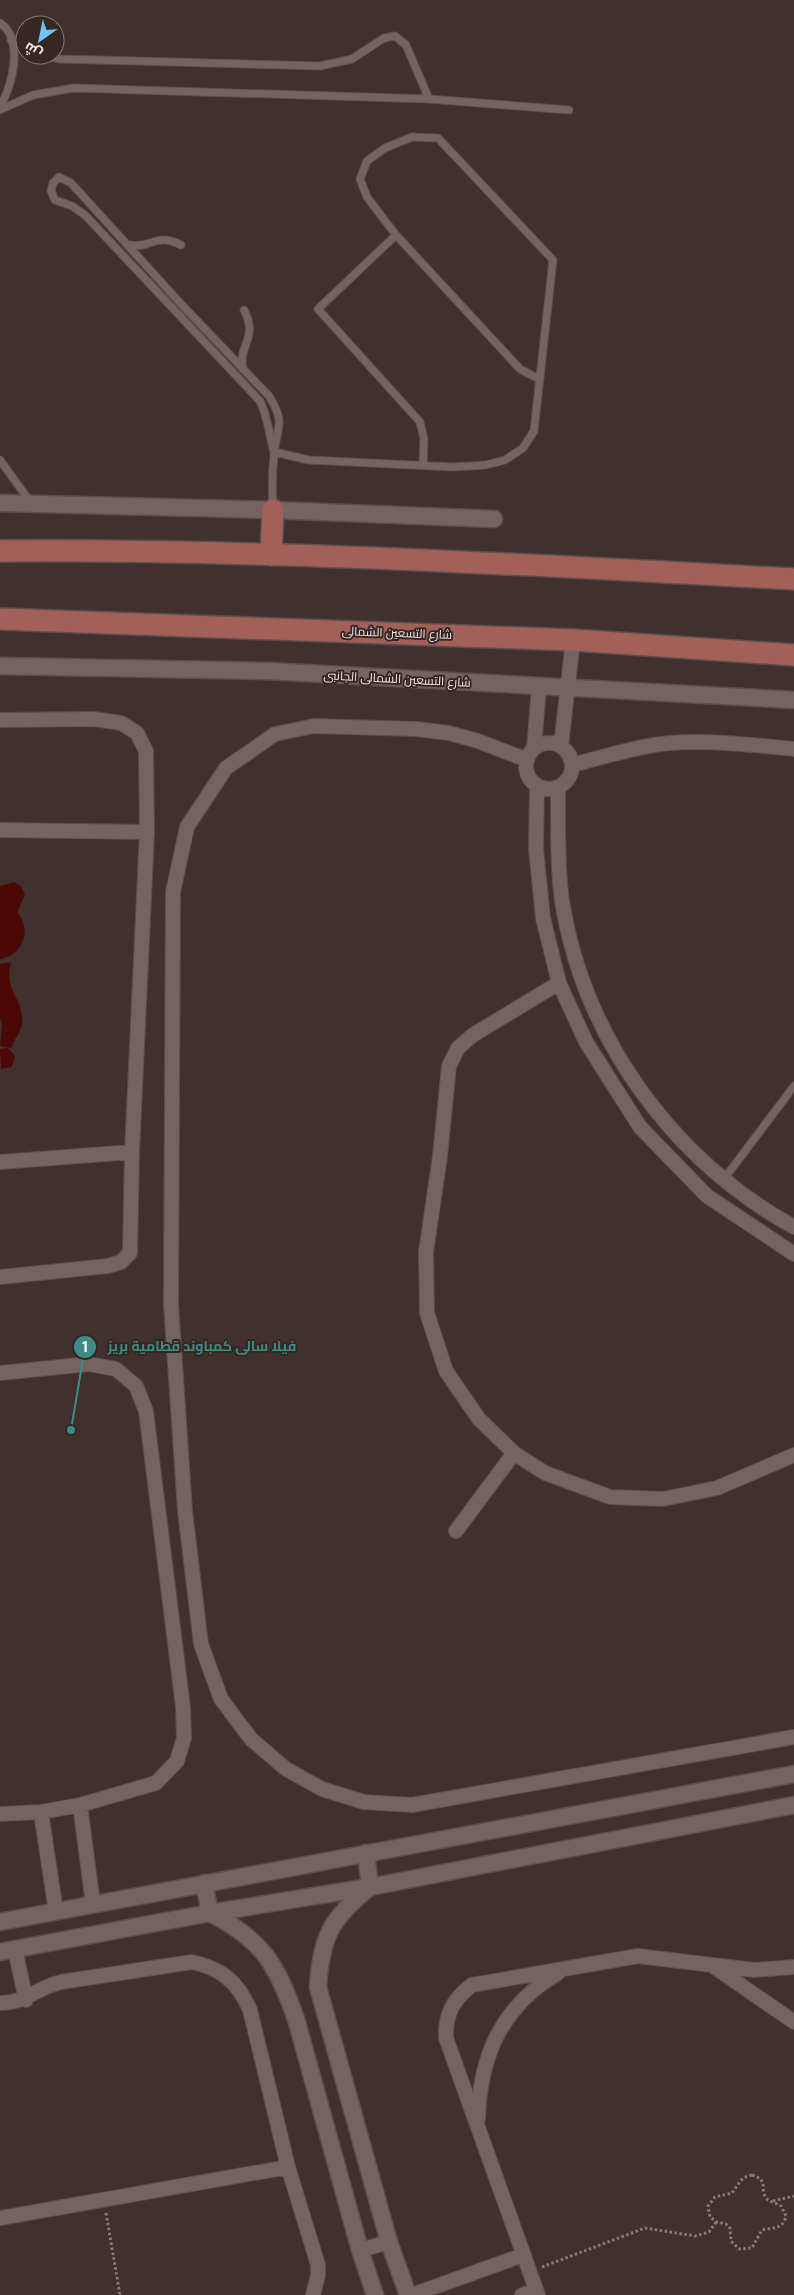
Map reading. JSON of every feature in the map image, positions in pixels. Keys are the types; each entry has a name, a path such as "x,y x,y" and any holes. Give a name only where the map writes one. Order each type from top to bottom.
{"main road":[{"path":"270,555 273,510"},
{"path":"0,551 270,555 589,568 794,579"},
{"name":"شارع التسعين الشمالى","path":"0,619 573,640 794,655"}],"street":[{"path":"0,503 273,510 494,519"},
{"path":"562,746 573,640"},
{"name":"شارع التسعين الشمالى الجانبى","path":"0,666 268,671 794,700"},
{"path":"539,687 531,754 528,774 537,785 543,788 558,788 568,778 572,765 567,751 562,746 548,743 531,754 450,733 416,729 314,726 275,734 226,768 187,827 173,892 171,1304 185,1511 201,1644 221,1699 251,1739 286,1769 322,1788 364,1802 412,1804 794,1738"},
{"path":"0,720 94,719 121,723 137,733 146,751 147,832 132,1152 130,1253 121,1262 108,1266 0,1277"},
{"path":"572,765 632,750 670,744 716,743 794,748"},
{"path":"537,785 536,848 543,918 558,983 586,1042 640,1126 707,1196 794,1254"},
{"path":"558,788 562,901 579,974 616,1056 662,1120 724,1179 764,1210 794,1227"},
{"path":"0,830 147,832"},
{"path":"558,983 473,1035 458,1048 450,1066 440,1156 426,1252 427,1313 446,1371 479,1419 514,1453 545,1473 610,1497 663,1499 717,1488 794,1455"},
{"path":"0,1162 132,1152"},
{"path":"0,1373 89,1364 116,1369 136,1386 146,1411 183,1707 184,1738 177,1761 156,1782 80,1805 41,1812 0,1814"},
{"path":"456,1531 514,1453"},
{"path":"0,1922 794,1774"},
{"path":"80,1805 93,1904"},
{"path":"26,2000 7,1951 210,1913 370,1887 794,1805"},
{"path":"41,1812 56,1912"},
{"path":"366,1853 370,1887"},
{"path":"204,1884 210,1913"},
{"path":"370,1887 347,1905 330,1929 320,1958 318,1987 390,2242 408,2295"},
{"path":"210,1913 235,1926 257,1943 274,1966 286,1991 296,2019 360,2250 375,2295"},
{"path":"522,2295 537,2292 446,2038 448,2014 462,1992 472,1985 638,1956 754,1970 794,1967"},
{"path":"0,2003 26,2000 42,1988 60,1982 192,1962 208,1965 222,1972 234,1982 244,1995 250,2010 288,2167 318,2264 318,2275 313,2295"},
{"path":"713,1966 794,2022"},
{"path":"477,2127 481,2079 487,2056 497,2034 510,2014 526,1996 544,1981 564,1969"},
{"path":"0,2218 288,2167"},
{"path":"360,2250 390,2242"},
{"path":"412,2295 523,2255"}],"lane":[{"path":"0,23 8,29 13,50 12,76 0,106"},
{"path":"65,59 320,66 347,61 384,38 395,36 406,45 429,99"},
{"path":"11,40 15,42"},
{"path":"0,110 34,96 74,88 429,99 569,110"},
{"path":"274,452 309,460 453,467 505,460 523,448 534,431 540,380 553,260 438,138 412,137 385,148 367,161 360,179 367,197 396,235 520,369 540,380"},
{"path":"273,510 274,452 280,429 278,410 269,396 71,183 59,177 53,183 50,191 55,200 72,206 85,215 260,402 266,415 268,432 274,452"},
{"path":"396,235 318,309 420,422 424,439 423,465"},
{"path":"129,245 139,247 162,238 182,245"},
{"path":"243,369 242,354 251,331 250,321 244,310"},
{"path":"0,460 32,503"},
{"path":"724,1179 794,1086"}],"path":[{"path":"752,2175 759,2177 764,2183 764,2195 767,2200 781,2206 784,2210 784,2221 777,2228 762,2230 752,2248 739,2249 734,2245 726,2224 717,2222 710,2217 708,2212 710,2201 715,2197 732,2193 744,2176 752,2175"},
{"path":"772,2202 794,2196"},
{"path":"104,2200 120,2295"},
{"path":"529,2272 645,2228 695,2236 709,2232 717,2222"}],"shaded area":[{"path":"14,882 21,886 25,894 18,911 23,922 23,941 12,955 0,959 0,886"},
{"path":"11,962 9,972 11,987 19,1005 22,1019 20,1032 12,1048 0,1046 2,1024 0,1018 0,964"},
{"path":"8,1048 15,1056 14,1062 11,1067 1,1069 0,1049"}],"place":[{"name":"فيلا سالى كمباوند قطامية بريز","path":"71,1430"}]}
